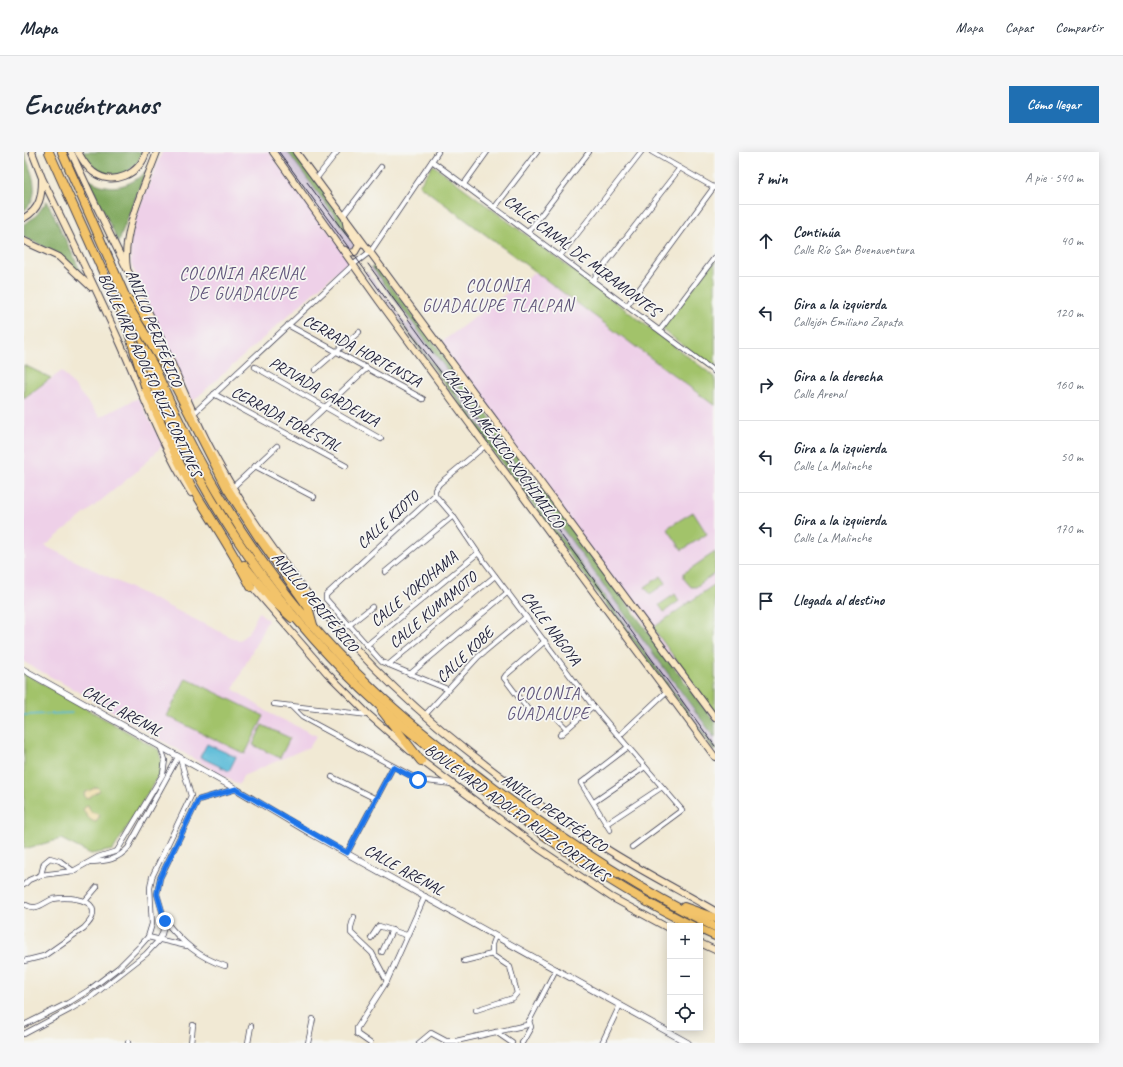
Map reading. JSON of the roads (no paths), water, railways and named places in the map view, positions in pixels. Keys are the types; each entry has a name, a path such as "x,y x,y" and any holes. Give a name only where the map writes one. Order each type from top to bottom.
{"highway":[{"name":"ANILLO PERIFÉRICO","path":"49,152 159,397 192,464 232,532 303,626 344,671 378,705 433,751 527,825 619,885 688,923"},
{"path":"52,152 124,301 175,384 207,453 227,488 278,566 308,607 313,626"},
{"path":"58,152 124,301 146,389 196,494 232,550 271,599 303,626"},
{"name":"ANILLO PERIFÉRICO","path":"62,152 124,301 167,398 210,481 250,545 313,626 371,687 450,754 566,842 670,904 715,927"},
{"path":"124,301 157,332"},
{"path":"232,550 251,587"},
{"path":"284,574 319,607"},
{"path":"378,705 388,721 421,761"},
{"path":"670,904 715,918"},
{"path":"703,930 715,936"}],"main road":[{"name":"BOULEVARD ADOLFO RUIZ CORTINES","path":"32,152 42,178 99,297 146,406 177,471 251,587 327,673 369,715 421,761 541,850 611,896 667,927"},
{"name":"BOULEVARD ADOLFO RUIZ CORTINES","path":"71,152 212,450 246,509 285,564 319,607 378,673 425,715 485,764 544,807 603,847 715,911"},
{"path":"78,152 93,172 101,176 113,178 127,175 134,171 142,162 146,152"},
{"path":"128,273 126,250 130,230 157,152"},
{"name":"CALZADA MÉXICO-XOCHIMILCO","path":"273,152 345,250 379,301 486,445 595,597 715,757"},
{"name":"CALZADA MÉXICO-XOCHIMILCO","path":"296,152 345,216 715,718"},
{"path":"24,218 35,210 39,202 42,191 42,178"},
{"path":"345,216 347,228 359,245 355,252 348,253 345,250"},
{"path":"24,241 58,257 88,282 99,297"},
{"path":"703,944 715,950"}],"street":[{"path":"316,179 337,152"},
{"path":"194,413 354,264 370,251 438,152"},
{"path":"464,184 487,152"},
{"path":"495,208 537,152"},
{"path":"528,232 589,152"},
{"path":"560,256 641,152"},
{"path":"627,306 714,188 652,152"},
{"name":"CALLE CANAL DE MIRAMONTES","path":"432,161 715,372"},
{"path":"345,216 381,167"},
{"path":"593,280 680,168"},
{"path":"660,330 715,257"},
{"name":"CERRADA HORTENSIA","path":"288,326 423,399"},
{"path":"315,370 335,351 359,332"},
{"name":"PRIVADA GARDENIA","path":"255,368 381,440"},
{"path":"306,424 367,368"},
{"name":"CERRADA FORESTAL","path":"214,394 346,466"},
{"name":"CALLE KIOTO","path":"348,626 326,599 328,591 435,495 435,490 439,484 486,445"},
{"path":"233,487 277,446"},
{"path":"255,466 314,498"},
{"name":"CALLE NAGOYA","path":"435,495 453,516 478,553 593,706 682,810 632,847"},
{"path":"385,572 453,516"},
{"name":"CALLE YOKOHAMA","path":"367,645 478,553"},
{"name":"CALLE KUMAMOTO","path":"388,665 495,576"},
{"path":"410,674 508,592"},
{"path":"372,606 348,626 382,662 447,689"},
{"name":"CALLE KOBE","path":"425,715 447,689 478,657 526,617"},
{"path":"530,712 504,678 545,641"},
{"name":"CALLE ARENAL","path":"24,670 347,853 620,1005 679,1041 688,1043"},
{"path":"619,736 667,692"},
{"path":"274,704 369,715"},
{"path":"291,706 302,717 418,780 453,784"},
{"path":"560,735 593,706"},
{"path":"550,713 567,729"},
{"path":"610,830 581,783 628,747"},
{"path":"24,885 29,880 41,875 73,871 98,857 117,851 163,774 165,760 161,748"},
{"path":"90,862 110,860 120,857 128,848 179,757"},
{"path":"179,757 191,796 194,800 236,789"},
{"path":"347,853 393,767"},
{"path":"594,802 645,767"},
{"path":"332,776 376,799"},
{"path":"606,824 662,787"},
{"path":"24,1025 68,1003 89,990 118,968 148,937 152,924 150,888 152,877 191,796"},
{"path":"198,800 160,878 157,894 165,921 187,946 210,961 225,966"},
{"path":"185,810 189,810 192,814"},
{"path":"41,875 44,863 50,858 60,861 73,871"},
{"path":"85,901 97,887"},
{"path":"370,1043 358,1034 357,1028 387,981 406,935 425,896"},
{"path":"24,904 35,907 56,899 85,901 92,906 94,912 89,923 44,956 24,961"},
{"path":"354,917 351,933 372,953 387,981"},
{"path":"24,1034 91,997 146,954 159,940 165,921"},
{"path":"371,938 378,926 406,935"},
{"path":"382,952 392,930"},
{"path":"476,1010 513,998 517,993 510,967 495,959 492,954 492,944 495,936"},
{"path":"148,937 187,946"},
{"path":"464,961 492,954"},
{"path":"419,1043 431,1033 445,1042 456,1041 527,1025 556,969"},
{"path":"602,1043 620,1005"},
{"path":"308,1043 313,1019"},
{"path":"522,1043 531,1027 529,1021"},
{"path":"191,1043 193,1025"},
{"path":"248,1043 251,1026"},
{"path":"496,1032 512,1043"}],"water":[{"path":"207,744 236,757 229,771 200,757"}],"waterway":[{"path":"24,715 72,713"}],"tram line":[{"path":"279,152 413,336 470,410 715,746"},
{"path":"307,182 350,240"},
{"path":"368,264 433,353"}],"district":[{"name":"COLONIA ARENAL DE GUADALUPE","path":"243,283"},
{"name":"COLONIA GUADALUPE TLALPAN","path":"498,295"},
{"name":"COLONIA GUADALUPE","path":"548,703"}]}
